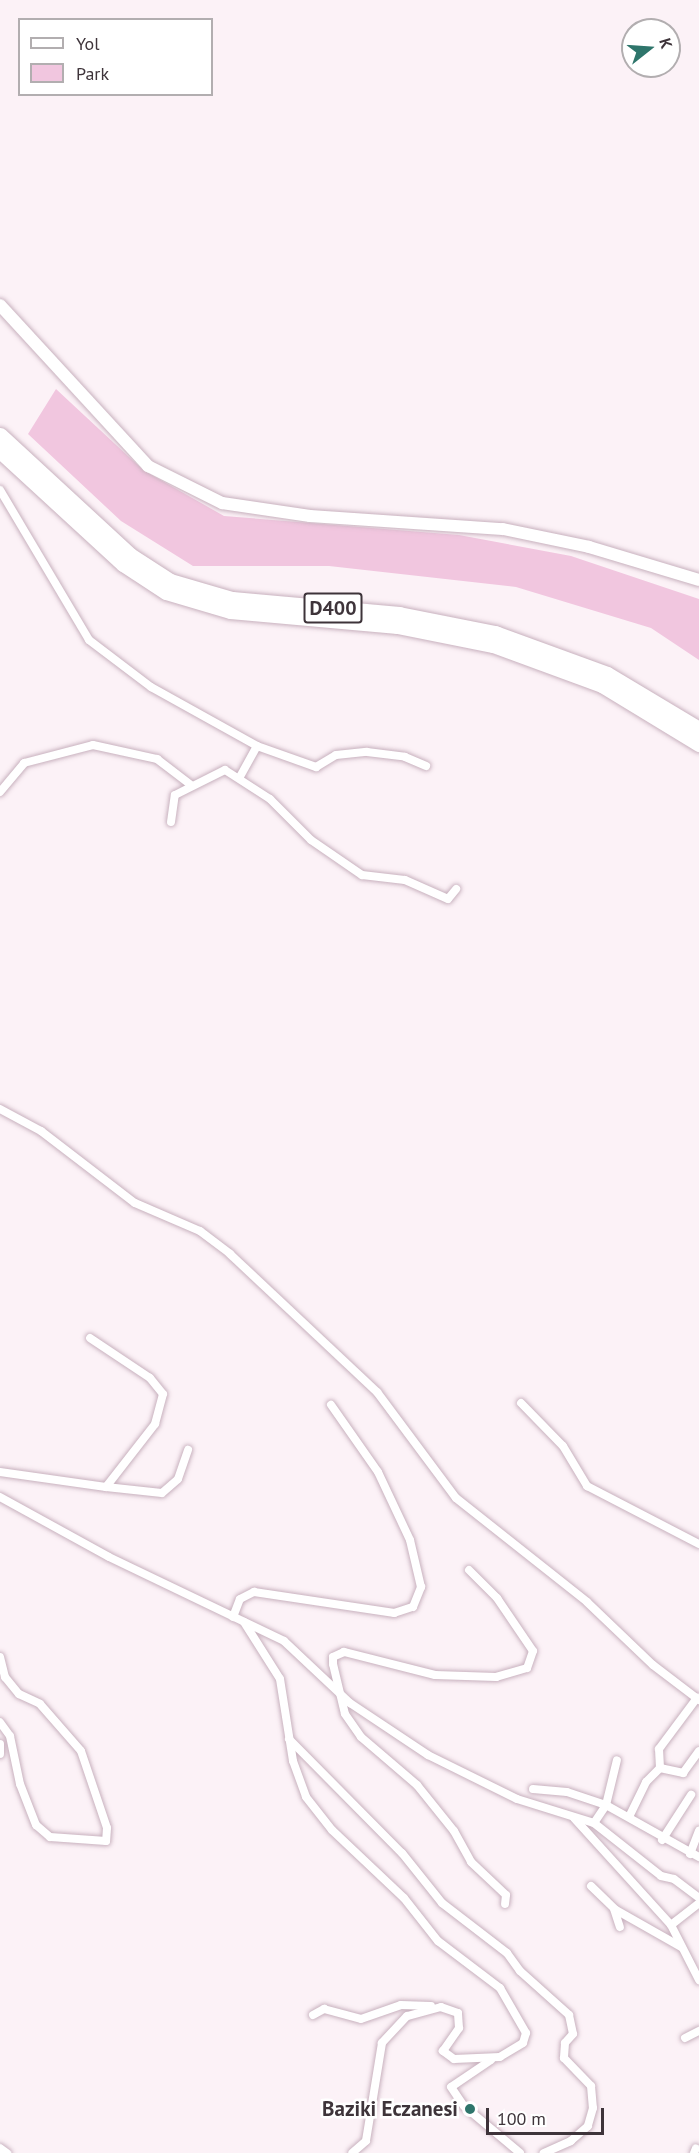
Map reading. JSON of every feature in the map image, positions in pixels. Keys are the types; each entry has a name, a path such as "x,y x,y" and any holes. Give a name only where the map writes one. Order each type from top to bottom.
{"highway":[{"name":"D400","path":"0,435 130,555 170,581 232,599 399,614 495,633 607,674 699,729"},
{"name":"D400","path":"0,451 123,564 166,592 230,611 397,626 492,645 602,685 699,744"}],"street":[{"path":"0,305 148,466 222,503 310,516 502,529 601,550 699,580"},
{"path":"0,490 89,640 151,687 257,746 316,766 336,754 367,752 405,757 426,766"},
{"path":"0,792 24,763 93,745 158,759 191,785"},
{"path":"240,777 257,746"},
{"path":"171,822 175,795 225,770 240,777 311,840 362,875 405,880 448,899 456,890"},
{"path":"0,1108 41,1131 135,1203 200,1230 230,1254 377,1392 456,1498 587,1602 653,1665 698,1699 659,1749 660,1768 646,1782 629,1817"},
{"path":"90,1338 150,1378 163,1394 154,1424 106,1487"},
{"path":"521,1403 563,1446 587,1486 699,1544"},
{"path":"233,1617 240,1599 254,1592 394,1613 413,1607 421,1587 410,1540 378,1472 331,1405"},
{"path":"0,1472 162,1493 178,1479 188,1450"},
{"path":"0,1497 284,1641 342,1695 387,1730 475,1781 594,1823 661,1876 674,1879 699,1898"},
{"path":"469,1570 497,1598 533,1651 527,1668 504,1676 435,1675 338,1652 333,1664 345,1714 361,1737 417,1785 454,1831 471,1862 506,1895 505,1904"},
{"path":"244,1622 280,1679 289,1739 306,1797 332,1830 404,1898 438,1941 500,1988 522,2019 526,2033 523,2043 451,2086 464,2106 520,2153"},
{"path":"0,1658 5,1677 19,1694 40,1704 81,1751 106,1828 106,1842 50,1837 36,1825 20,1784 10,1736 0,1722"},
{"path":"289,1739 402,1853 442,1903 507,1953 520,1971 569,2015 573,2034 565,2043 564,2058 591,2086 593,2108 588,2126 571,2141 544,2153"},
{"path":"0,1744 0,1754"},
{"path":"660,1768 683,1773 699,1751"},
{"path":"594,1823 606,1805 618,1760"},
{"path":"533,1789 567,1792 606,1805 629,1817 662,1840 699,1857"},
{"path":"662,1840 691,1795"},
{"path":"574,1817 671,1924 698,1975"},
{"path":"690,1854 699,1831"},
{"path":"591,1886 614,1909 684,1949"},
{"path":"671,1924 699,1904"},
{"path":"614,1909 621,1927"},
{"path":"313,2015 324,2009 361,2019 401,2005 441,2007 455,2011 461,2020 444,2046 446,2055 493,2059"},
{"path":"352,2153 366,2141 382,2043 407,2016 441,2007"},
{"path":"685,2038 699,2031"},
{"path":"0,2148 7,2153"}],"green space":[{"path":"56,389 143,470 224,516 459,535 571,556 699,599 699,660 651,628 516,587 329,566 193,566 121,521 28,434"}],"place":[{"name":"Baziki Eczanesi","path":"470,2109"}]}
